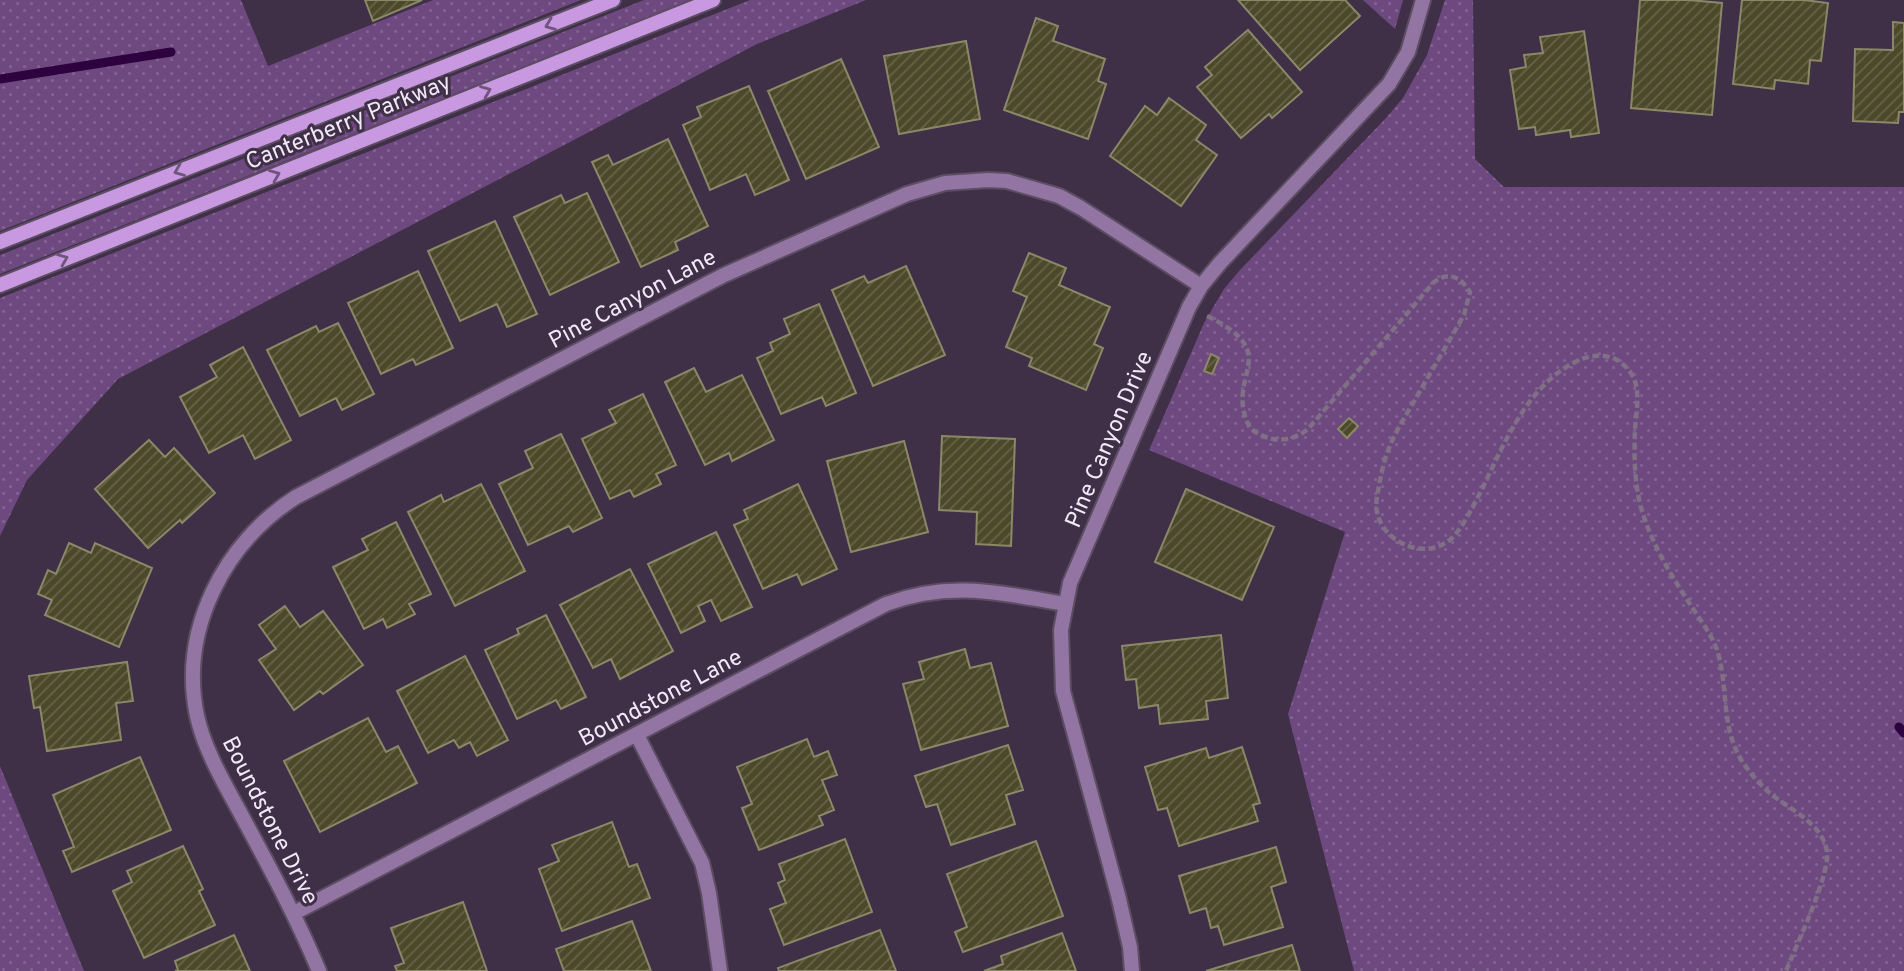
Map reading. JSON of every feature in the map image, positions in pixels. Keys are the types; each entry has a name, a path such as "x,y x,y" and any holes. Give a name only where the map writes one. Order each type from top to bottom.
{"street":[{"name":"Canterberry Parkway","path":"0,242 613,0"},
{"name":"Canterberry Parkway","path":"0,285 713,0"},
{"name":"Pine Canyon Drive","path":"1132,971 1130,947 1118,895 1065,707 1061,630 1074,573 1189,307 1201,286 1389,84 1408,52 1423,0"},
{"name":"Pine Canyon Lane","path":"193,687 201,623 218,579 248,536 277,510 705,284 907,194 944,183 988,180 1040,190 1082,208 1201,286"},
{"name":"Boundstone Lane","path":"293,913 874,611 909,596 959,589 1065,604"},
{"name":"Boundstone Drive","path":"193,687 201,728 218,771 293,913 319,971"},
{"path":"637,735 702,863 720,971"}],"path":[{"path":"1207,316 1238,334 1247,346 1249,358 1242,405 1250,428 1269,439 1290,439 1309,428 1434,282 1449,275 1459,278 1465,284 1470,292 1464,315 1392,441 1376,503 1376,515 1385,530 1409,548 1423,550 1433,549 1451,539 1465,522 1522,412 1551,379 1584,358 1601,355 1619,361 1629,370 1636,381 1634,458 1644,517 1670,572 1718,652 1730,734 1740,758 1754,776 1769,792 1817,830 1827,849 1826,868 1786,971"}],"shaded area":[{"path":"0,0 241,0 268,66 433,0 581,0 0,231"},
{"path":"644,0 692,0 0,274 0,255"},
{"path":"750,0 866,0 757,44 118,379 27,480 0,536 0,298"},
{"path":"1363,0 1403,0 1395,29"},
{"path":"1445,0 1473,0 1475,159 1504,187 1904,187 1904,971 1354,971 1288,714 1345,532 1149,450 1204,323 1224,289 1403,98 1427,55"},
{"path":"0,766 84,971 0,971"}],"building":[{"path":"365,0 422,0 373,21"},
{"path":"1238,0 1345,0 1360,16 1300,70"},
{"path":"1640,0 1722,3 1712,115 1631,108"},
{"path":"1742,0 1804,0 1828,3 1821,61 1810,60 1808,84 1775,80 1774,89 1733,84"},
{"path":"1036,18 1058,26 1053,41 1105,59 1098,81 1106,84 1088,139 1004,110"},
{"path":"1893,22 1904,23 1904,112 1899,112 1898,123 1853,121 1855,49 1893,50"},
{"path":"1248,30 1302,92 1272,118 1269,114 1241,138 1197,87 1212,75 1205,67"},
{"path":"1584,31 1599,133 1571,137 1570,130 1536,135 1535,127 1519,129 1510,70 1526,67 1524,55 1543,53 1540,37"},
{"path":"966,41 980,119 899,134 884,56"},
{"path":"841,59 879,147 806,179 768,91"},
{"path":"749,86 789,180 755,195 746,174 710,190 683,125 701,117 697,107"},
{"path":"1169,98 1206,125 1196,140 1217,155 1181,206 1110,156 1145,106 1157,115"},
{"path":"668,139 708,226 675,242 678,250 641,267 592,162 608,155 613,165"},
{"path":"587,193 619,262 550,295 514,217 561,195 565,203"},
{"path":"495,221 537,314 507,327 497,304 460,321 428,251"},
{"path":"1029,253 1066,268 1059,285 1110,307 1094,344 1103,348 1086,390 1029,366 1032,358 1006,347 1027,297 1013,291"},
{"path":"906,266 945,355 873,386 832,290 864,276 868,283"},
{"path":"418,271 453,348 416,365 413,359 381,374 348,303"},
{"path":"819,304 856,393 826,406 822,397 781,414 757,358 773,351 770,343 790,334 784,319"},
{"path":"338,323 374,394 342,410 336,398 300,416 267,350 316,326 319,332"},
{"path":"243,347 291,440 255,459 243,435 209,453 180,397 217,377 210,365"},
{"path":"1211,354 1219,358 1212,374 1204,371"},
{"path":"694,368 706,392 742,375 774,440 732,461 729,453 705,465 665,382"},
{"path":"643,394 676,465 656,474 661,484 634,497 630,490 610,499 582,439 616,423 609,410"},
{"path":"1349,418 1358,426 1347,438 1338,429"},
{"path":"561,434 602,518 573,532 569,526 528,545 499,484 533,468 525,451"},
{"path":"942,436 1015,439 1011,546 976,544 977,512 939,510"},
{"path":"149,440 165,457 174,448 215,493 182,523 180,520 148,548 95,489"},
{"path":"904,441 928,532 851,552 827,461"},
{"path":"481,484 525,571 455,606 408,512 441,495 444,502"},
{"path":"798,484 837,569 802,585 797,574 763,589 734,525 748,519 744,510"},
{"path":"1186,489 1274,527 1242,600 1155,562"},
{"path":"396,522 431,594 409,604 415,614 387,628 383,619 364,629 333,567 368,550 362,539"},
{"path":"716,532 752,607 721,621 711,600 698,606 705,621 681,633 648,564"},
{"path":"69,543 91,553 95,543 152,568 119,647 45,615 52,600 38,594 48,570 56,574"},
{"path":"630,569 673,651 620,679 611,659 593,668 560,605"},
{"path":"285,606 300,627 323,611 363,665 323,694 320,691 294,710 259,660 276,649 259,625"},
{"path":"546,615 586,697 561,709 556,700 517,719 485,650 519,634 517,629"},
{"path":"1221,635 1228,698 1206,701 1208,719 1160,724 1158,705 1139,708 1136,679 1126,680 1122,646"},
{"path":"965,649 970,668 991,663 1008,726 921,750 903,684 924,679 919,662"},
{"path":"465,656 508,740 477,756 470,742 459,748 454,740 428,753 397,691"},
{"path":"127,662 133,701 116,703 121,740 47,751 40,707 34,708 29,676"},
{"path":"368,718 386,752 398,746 417,783 320,832 284,761"},
{"path":"807,739 814,757 828,751 837,775 822,780 834,810 819,816 823,825 759,850 742,808 752,804 737,767"},
{"path":"1008,745 1023,790 1006,795 1015,824 951,845 937,804 926,807 915,776"},
{"path":"1242,747 1260,803 1253,805 1258,821 1179,846 1167,808 1158,810 1145,767 1206,748 1209,758"},
{"path":"140,757 171,830 72,872 63,851 74,847 53,795"},
{"path":"612,822 629,867 637,864 650,898 562,931 539,869 559,861 552,845"},
{"path":"845,839 872,912 784,945 770,909 786,903 778,883 785,880 779,864"},
{"path":"1036,841 1063,916 963,952 955,932 967,927 947,874"},
{"path":"183,846 203,889 199,891 215,925 144,958 113,891 132,882 127,871"},
{"path":"1276,847 1286,882 1271,887 1283,927 1224,945 1218,926 1211,928 1206,908 1190,913 1179,876"},
{"path":"463,902 487,971 397,971 395,966 404,963 391,928"},
{"path":"632,921 651,971 564,971 556,949"},
{"path":"880,930 896,971 779,971 778,968"},
{"path":"1062,933 1076,971 984,971 1003,964 1001,956"},
{"path":"234,935 250,971 175,971 178,970 175,961"},
{"path":"1292,945 1300,971 1206,971"}],"waterway":[{"path":"0,79 171,52"},
{"path":"1899,727 1904,733"}]}
